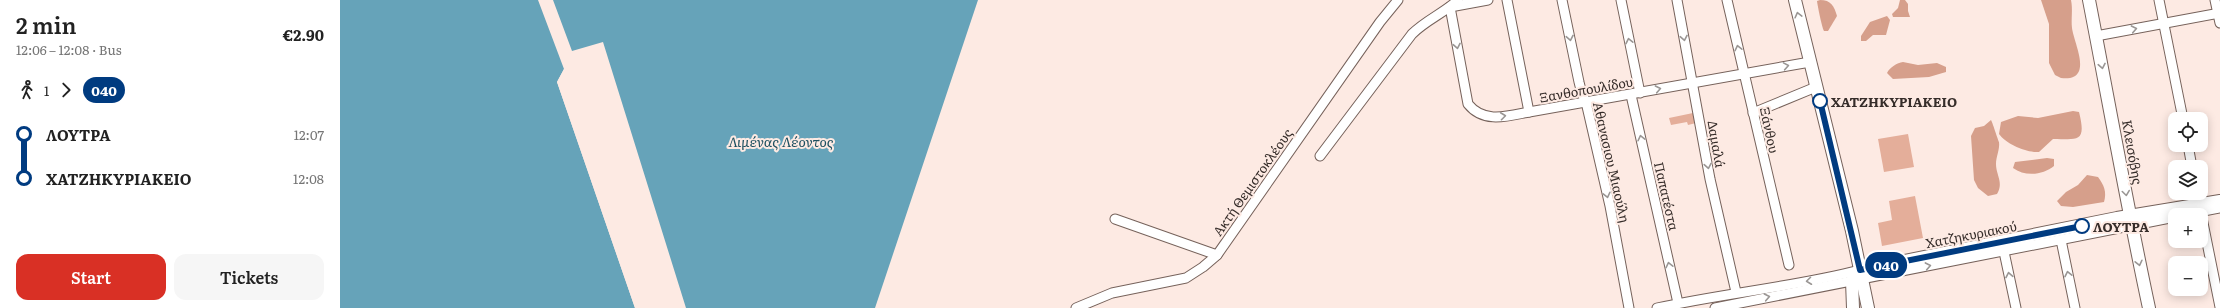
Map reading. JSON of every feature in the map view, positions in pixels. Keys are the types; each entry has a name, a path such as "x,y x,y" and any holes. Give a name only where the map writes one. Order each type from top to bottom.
{"street":[{"name":"Ακτή Θεμιστοκλέους","path":"1076,308 1112,293 1186,278 1203,267 1217,255 1384,17 1398,0"},
{"path":"1320,156 1412,34 1426,22 1450,8 1458,0"},
{"path":"1450,8 1488,0"},
{"path":"1507,0 1529,112"},
{"name":"Αθανασιου Μιαούλη","path":"1562,0 1582,94 1586,102 1610,206 1629,308"},
{"name":"Παπατέστα","path":"1621,0 1635,94 1678,303"},
{"name":"Δαμαλά","path":"1677,0 1710,179 1736,292"},
{"name":"Ξάνθου","path":"1727,0 1789,265"},
{"path":"1795,0 1858,277 1868,308"},
{"name":"Κλεισόβης","path":"2089,0 2121,160 2130,220 2149,308"},
{"path":"2159,0 2182,112"},
{"path":"2096,36 2164,23 2219,16 2215,0"},
{"name":"Ξανθοπουλίδου","path":"1450,8 1468,104 1472,109 1488,117 1529,112 1635,94 1693,82 1810,62"},
{"path":"1753,113 1816,87"},
{"name":"Χατζηκυριακού","path":"1715,308 2130,220 2199,203 2220,201"},
{"path":"2199,203 2220,307"},
{"name":"Χατζηκυριακού","path":"2199,203 2220,208"},
{"path":"2130,220 2168,217"},
{"path":"1115,219 1217,255"},
{"name":"Χατζηκυριακού","path":"2004,247 2061,240 2130,220"},
{"path":"2061,240 2075,308"},
{"path":"2004,247 2016,308"},
{"path":"1853,308 1858,277"},
{"name":"Χατζηκυριακού","path":"1658,308 1736,292 1826,279 1858,277"}],"shaded area":[{"path":"1900,0 1905,0 1908,4 1910,17 1893,17 1892,14 1898,8"},
{"path":"2041,0 2071,0 2072,28 2080,60 2080,68 2077,74 2071,78 2061,78 2055,75 2049,63 2049,24"},
{"path":"1817,1 1827,1 1832,4 1837,16 1828,31 1824,31 1821,22"},
{"path":"1887,16 1890,20 1886,35 1873,35 1866,41 1861,41 1861,36 1870,22"},
{"path":"1903,62 1918,65 1937,63 1946,67 1946,72 1929,77 1893,79 1887,73 1898,63"},
{"path":"2073,111 2079,112 2082,130 2081,135 2074,139 2053,139 2039,152 2029,151 2017,147 2002,138 1999,134 2001,122 2018,116 2038,118"},
{"path":"1693,113 1696,123 1688,125 1687,122 1671,125 1669,118"},
{"path":"1991,120 1999,142 1996,168 2000,186 1997,194 1988,196 1978,188 1974,180 1971,136 1975,128 1984,126"},
{"path":"1908,134 1914,167 1884,172 1878,139"},
{"path":"2047,158 2054,159 2054,166 2039,173 2028,174 2013,168 2015,162"},
{"path":"2087,175 2098,177 2100,180 2105,192 2104,202 2073,207 2061,206 2057,201 2066,192 2078,185"},
{"path":"1915,196 1923,238 1882,246 1878,223 1892,220 1889,201"}],"water":[{"path":"340,0 538,0 564,69 557,82 635,308 340,308"},
{"name":"Λιμένας Λέοντος","path":"553,0 978,0 875,308 686,308 603,42 572,51"}],"pier":[{"path":"564,69 566,70 559,82 637,308 635,308 557,82"}],"bus line":[{"name":"040","path":"1820,101 1860,270 2003,243 2082,226"}],"place":[{"name":"ΧΑΤΖΗΚΥΡΙΑΚΕΙΟ","path":"1820,101"},
{"name":"ΛΟΥΤΡΑ","path":"2082,226"}]}
